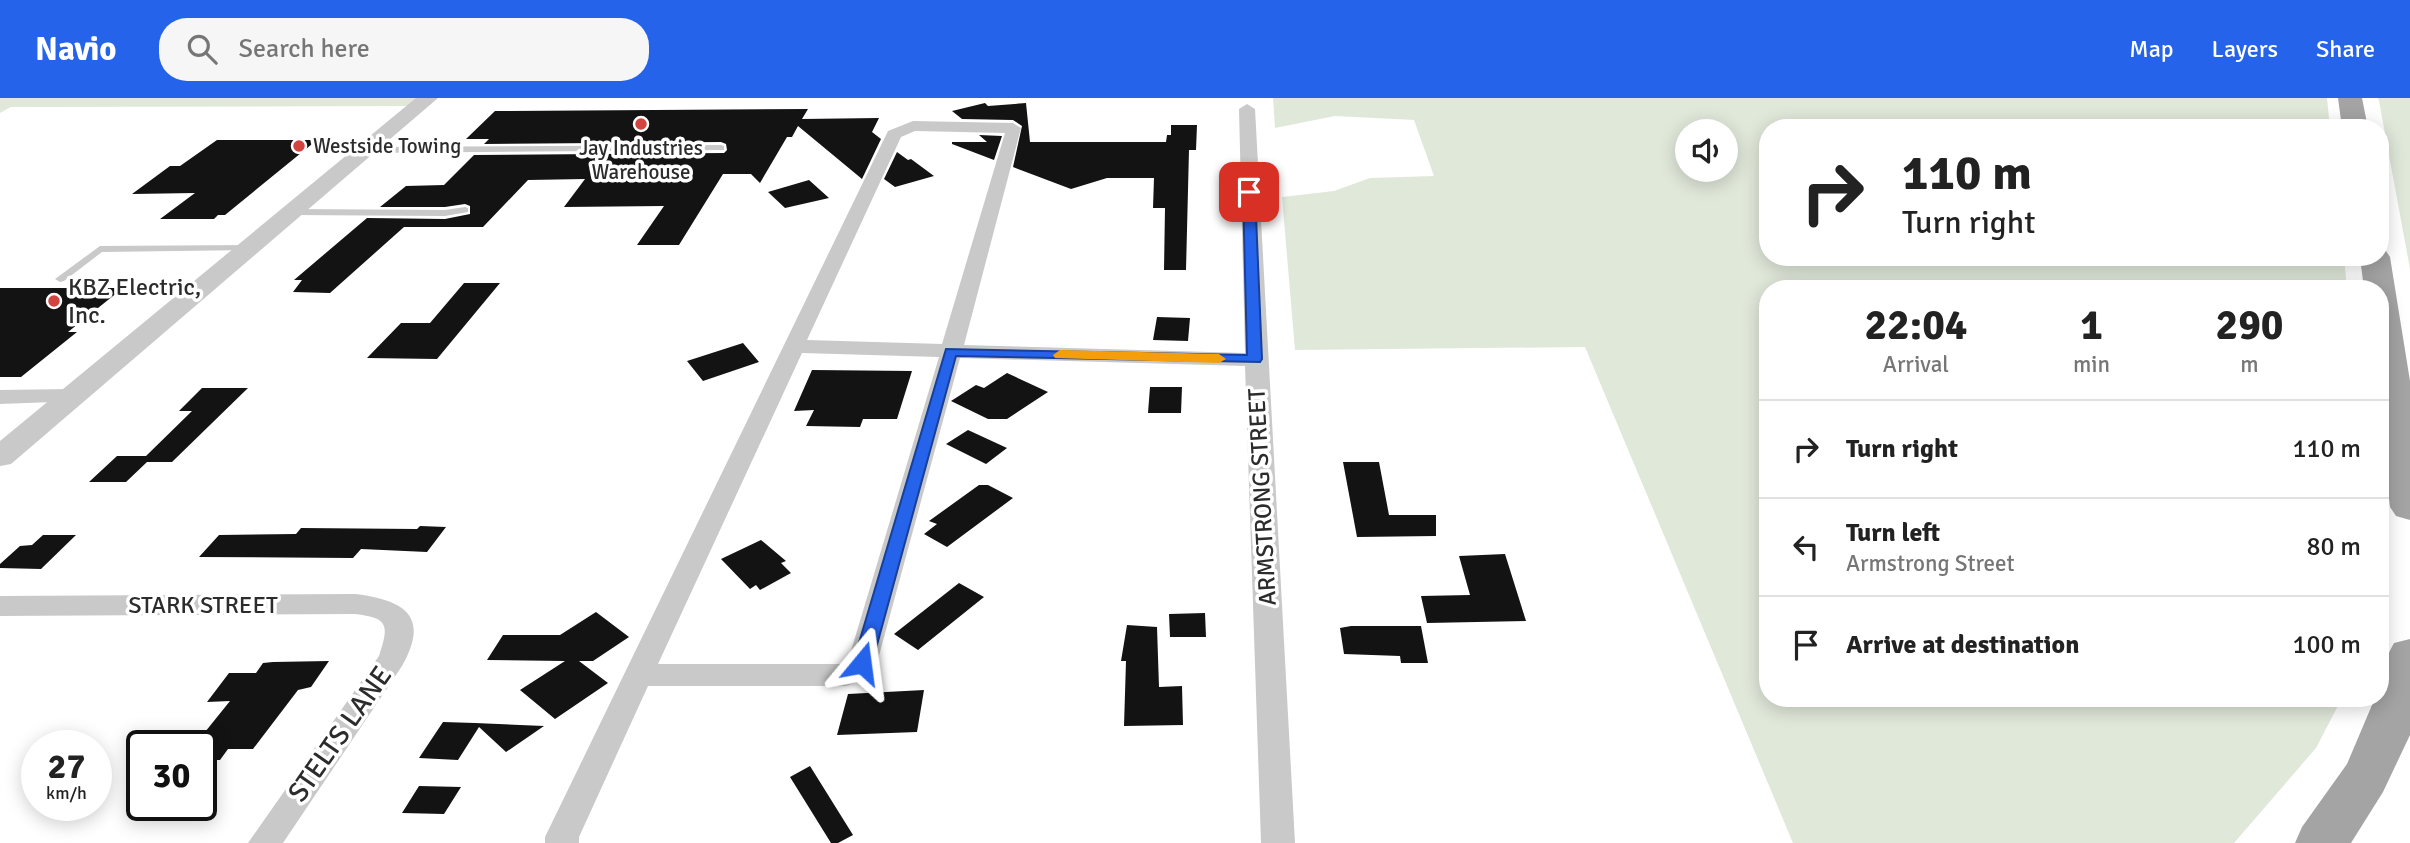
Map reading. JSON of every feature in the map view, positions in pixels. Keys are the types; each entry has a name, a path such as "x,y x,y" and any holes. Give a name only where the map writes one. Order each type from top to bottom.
{"main road":[{"path":"2350,98 2354,119"},
{"path":"2389,330 2402,388 2410,507"},
{"path":"2321,843 2343,817 2361,787 2394,714 2405,684 2410,655"}],"street":[{"path":"0,457 428,98"},
{"name":"ARMSTRONG STREET","path":"1247,109 1255,359 1278,843"},
{"path":"562,843 562,836 637,675 894,134 913,126 1005,127 1014,131 862,663 857,671 846,675 637,675"},
{"path":"793,346 1255,359"},
{"path":"0,397 72,396"},
{"name":"STARK STREET","path":"0,606 355,604 380,606 393,612 400,620"},
{"name":"STELTS LANE","path":"265,843 370,695 392,659 401,637 400,620"}],"lane":[{"path":"365,150 721,149"},
{"path":"290,212 445,213 465,210"},
{"path":"60,279 100,249 248,248"}],"shaded area":[{"path":"0,98 418,98 408,106 11,107 0,113"},
{"path":"1273,98 2327,98 2329,119 1759,119 1759,266 2345,266 2346,280 1759,280 1759,707 2337,707 2316,748 2234,843 1793,843 1585,347 1295,350 1282,197 1334,191 1370,178 1434,176 1414,120 1335,116 1275,128"},
{"path":"2378,98 2410,98 2410,269 2389,155 2389,119 2382,119"}],"building":[{"path":"985,103 988,106 1026,103 1030,142 1166,142 1167,135 1171,135 1171,125 1197,125 1196,150 1189,150 1186,270 1164,270 1165,208 1153,208 1154,178 1107,178 1071,189 1013,167 1022,126 1013,120 962,119 952,111"},
{"path":"808,109 802,119 879,118 872,132 881,139 862,179 798,126 792,137 787,137 760,183 751,174 723,174 679,245 637,245 664,206 564,207 585,179 528,180 483,227 404,227 330,293 293,292 302,280 294,280 367,218 445,219 470,214 470,206 465,204 445,207 380,207 406,186 444,185 474,155 724,153 727,150 726,144 721,142 484,144 489,139 466,139 495,111"},
{"path":"979,135 1002,136 994,160 952,144 987,142"},
{"path":"217,140 317,140 225,215 218,215 214,219 160,219 195,193 132,194 170,166 180,166"},
{"path":"897,152 934,176 895,187 884,179"},
{"path":"809,180 829,198 785,208 768,192"},
{"path":"464,283 500,283 437,359 367,358 401,323 430,323"},
{"path":"0,288 123,288 68,332 77,332 21,377 0,377"},
{"path":"1157,317 1190,318 1188,341 1153,340"},
{"path":"743,343 759,362 703,381 687,361"},
{"path":"812,370 912,371 897,419 863,419 860,427 806,426 814,410 794,411"},
{"path":"1007,373 1048,392 1007,419 988,419 951,401 976,385 984,388"},
{"path":"1150,387 1182,387 1181,413 1148,413"},
{"path":"202,388 248,388 172,462 147,462 126,482 89,482 117,456 146,456 192,411 179,411"},
{"path":"968,430 1007,448 986,464 946,444"},
{"path":"1343,462 1379,462 1389,515 1436,515 1436,536 1357,537"},
{"path":"979,485 988,485 1013,498 947,547 924,534 937,524 929,521"},
{"path":"420,526 446,527 427,552 361,549 353,558 199,557 219,535 296,534 301,528 417,529"},
{"path":"43,535 76,535 41,569 0,568 0,564 20,546 32,545"},
{"path":"761,540 786,561 781,563 791,573 760,590 756,585 750,589 721,559"},
{"path":"1505,554 1526,621 1427,623 1421,596 1470,595 1459,556"},
{"path":"959,583 984,597 918,650 894,634"},
{"path":"596,612 629,637 593,661 579,661 608,683 555,719 520,690 565,661 487,660 503,635 560,635"},
{"path":"1205,613 1206,637 1170,637 1169,614"},
{"path":"1127,625 1157,627 1159,687 1182,686 1183,725 1124,726 1126,661 1121,661"},
{"path":"1421,626 1428,663 1401,663 1400,656 1344,654 1340,628"},
{"path":"329,661 311,687 298,690 253,749 228,749 220,760 217,760 217,730 207,730 230,701 207,702 229,673 256,673 263,663"},
{"path":"924,690 917,732 837,735 848,694"},
{"path":"443,722 544,726 506,752 479,727 458,760 419,758"},
{"path":"810,766 853,835 838,843 831,843 790,777"},
{"path":"419,786 461,787 444,814 402,813"}],"slow traffic":[{"path":"1060,355 1219,359"}],"place":[{"name":"Jay Industries Warehouse","path":"641,124"},
{"name":"Westside Towing","path":"299,146"},
{"name":"KBZ Electric, Inc.","path":"54,301"}],"route":[{"path":"862,663 951,352 1255,359 1249,192"}]}
